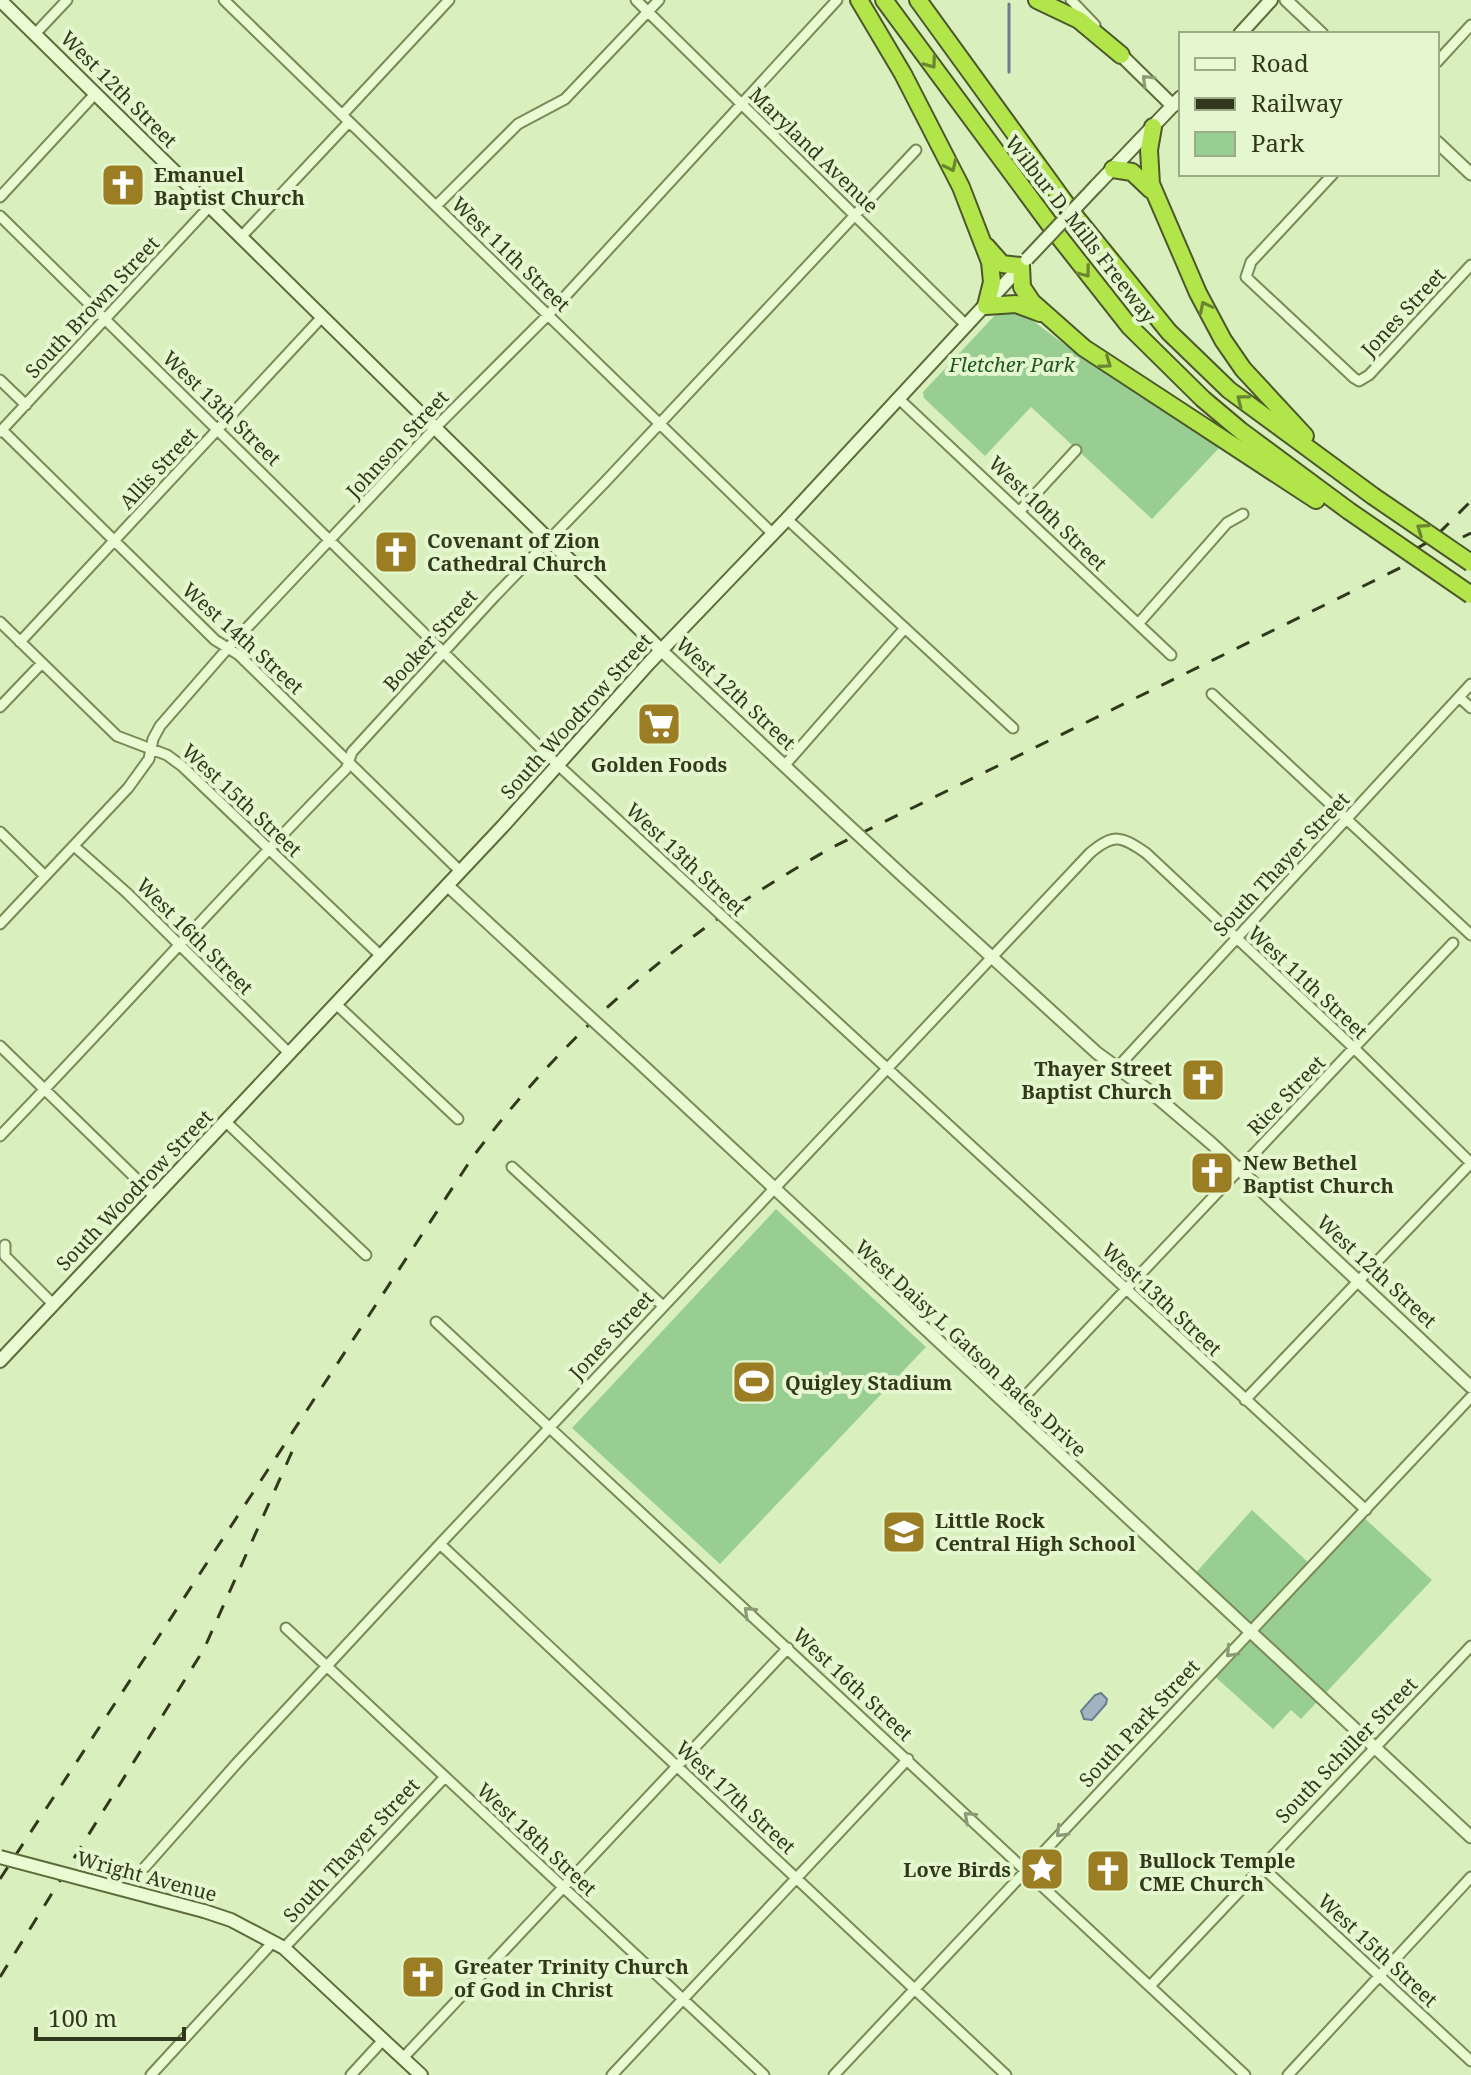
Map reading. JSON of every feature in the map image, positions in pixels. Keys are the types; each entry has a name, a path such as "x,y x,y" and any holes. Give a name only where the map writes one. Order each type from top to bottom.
{"highway":[{"path":"859,0 933,130 986,246 993,276 986,306 1016,304 1044,316 1111,366 1415,556 1471,595"},
{"name":"Wilbur D. Mills Freeway","path":"884,0 1080,265 1145,344 1203,399 1346,514"},
{"name":"Wilbur D. Mills Freeway","path":"918,0 1074,215 1152,313 1229,390 1342,475 1471,563"},
{"path":"1037,0 1072,15 1121,55"},
{"path":"1153,127 1149,176 1155,195 1191,280 1223,340 1262,392 1342,475"},
{"path":"1113,169 1132,172 1155,195"},
{"path":"986,246 1002,264 1024,262 1024,290 1044,316"}],"main road":[{"name":"West 12th Street","path":"0,0 662,651"},
{"path":"1242,32 1271,0"},
{"path":"1121,55 1177,102"},
{"name":"South Woodrow Street","path":"0,1361 290,1054 1024,262 1177,102"},
{"name":"Wright Avenue","path":"0,1857 231,1920 278,1945 421,2075"}],"street":[{"path":"35,34 67,0"},
{"name":"West 11th Street","path":"224,0 773,534"},
{"name":"Maryland Avenue","path":"636,0 967,326"},
{"path":"436,206 518,124 565,99 659,0"},
{"name":"Johnson Street","path":"0,924 136,779 149,759 160,726 228,648 435,428 548,315 837,0"},
{"path":"1071,0 1121,55"},
{"path":"1286,0 1320,32"},
{"path":"241,237 346,118 442,2"},
{"path":"1439,60 1471,25"},
{"path":"0,197 95,94"},
{"path":"1439,144 1471,174"},
{"name":"Booker Street","path":"0,1136 346,769 352,752 548,539 916,150"},
{"name":"Jones Street","path":"1331,176 1251,262 1246,269 1246,277 1359,381 1369,375 1471,265"},
{"name":"South Brown Street","path":"1,431 210,206"},
{"name":"West 13th Street","path":"0,216 558,765 1366,1510"},
{"name":"Allis Street","path":"20,642 322,317"},
{"path":"0,380 26,405"},
{"name":"West 10th Street","path":"899,399 1171,655"},
{"name":"West 14th Street","path":"1,431 215,640 239,655 460,871"},
{"path":"1019,512 1076,450"},
{"path":"1138,624 1227,523 1243,514"},
{"path":"787,519 1013,728"},
{"name":"West 15th Street","path":"0,622 117,736 167,755 182,766 381,956"},
{"path":"784,766 905,628"},
{"name":"West 12th Street","path":"662,651 991,957 1116,1069 1162,1102 1240,1169 1471,1387"},
{"path":"0,707 42,663"},
{"name":"South Thayer Street","path":"1116,1069 1471,684"},
{"path":"1212,694 1469,929"},
{"path":"1459,697 1471,708"},
{"path":"0,832 45,876"},
{"name":"West 11th Street","path":"1113,838 1129,842 1146,853 1355,1049 1471,1163"},
{"name":"Jones Street","path":"145,1867 210,1792 773,1187 1090,853 1113,838"},
{"name":"West 16th Street","path":"74,846 290,1054"},
{"name":"West Daisy L Gatson Bates Drive","path":"447,885 1471,1837"},
{"name":"Rice Street","path":"1012,1410 1453,943"},
{"path":"336,1004 458,1119"},
{"path":"0,1046 155,1197"},
{"path":"226,1122 366,1255"},
{"path":"1245,1400 1471,1163"},
{"path":"512,1167 663,1306"},
{"path":"5,1245 5,1256 53,1304"},
{"name":"West 16th Street","path":"436,1322 1245,2075"},
{"name":"South Park Street","path":"834,2075 1471,1397"},
{"name":"West 17th Street","path":"440,1544 1006,2075"},
{"name":"West 18th Street","path":"286,1628 764,2075"},
{"name":"South Schiller Street","path":"1150,1986 1471,1646"},
{"path":"403,2058 788,1648"},
{"path":"612,2075 908,1759"},
{"name":"South Thayer Street","path":"151,2075 444,1778"},
{"name":"West 15th Street","path":"1261,1866 1471,2061"},
{"path":"1288,2075 1471,1877"},
{"path":"351,2075 384,2039"}],"green space":[{"name":"Fletcher Park","path":"997,313 1024,314 1219,448 1152,519 1031,407 985,456 924,398 923,392"},
{"name":"Quigley Stadium","path":"776,1209 926,1347 720,1564 572,1428"},
{"path":"1252,1510 1312,1566 1361,1515 1432,1580 1301,1719 1291,1710 1273,1729 1211,1673 1251,1630 1192,1577"}],"water":[{"path":"1101,1693 1107,1699 1106,1704 1092,1720 1084,1719 1081,1711 1095,1695"}],"waterway":[{"path":"1009,4 1009,72"}],"railway":[{"path":"1416,549 1433,539 1471,501"},
{"path":"0,1879 472,1158 510,1109 592,1022 635,983 729,911 833,847 1471,533"},
{"path":"0,1977 204,1649 295,1445"}],"place":[{"name":"Emanuel Baptist Church","path":"123,185"},
{"name":"Covenant of Zion Cathedral Church","path":"396,552"},
{"name":"Golden Foods","path":"659,724"},
{"name":"Thayer Street Baptist Church","path":"1203,1080"},
{"name":"New Bethel Baptist Church","path":"1212,1173"},
{"name":"Quigley Stadium","path":"754,1382"},
{"name":"Little Rock Central High School","path":"904,1532"},
{"name":"Love Birds","path":"1042,1869"},
{"name":"Bullock Temple CME Church","path":"1108,1871"},
{"name":"Greater Trinity Church of God in Christ","path":"423,1977"}]}
